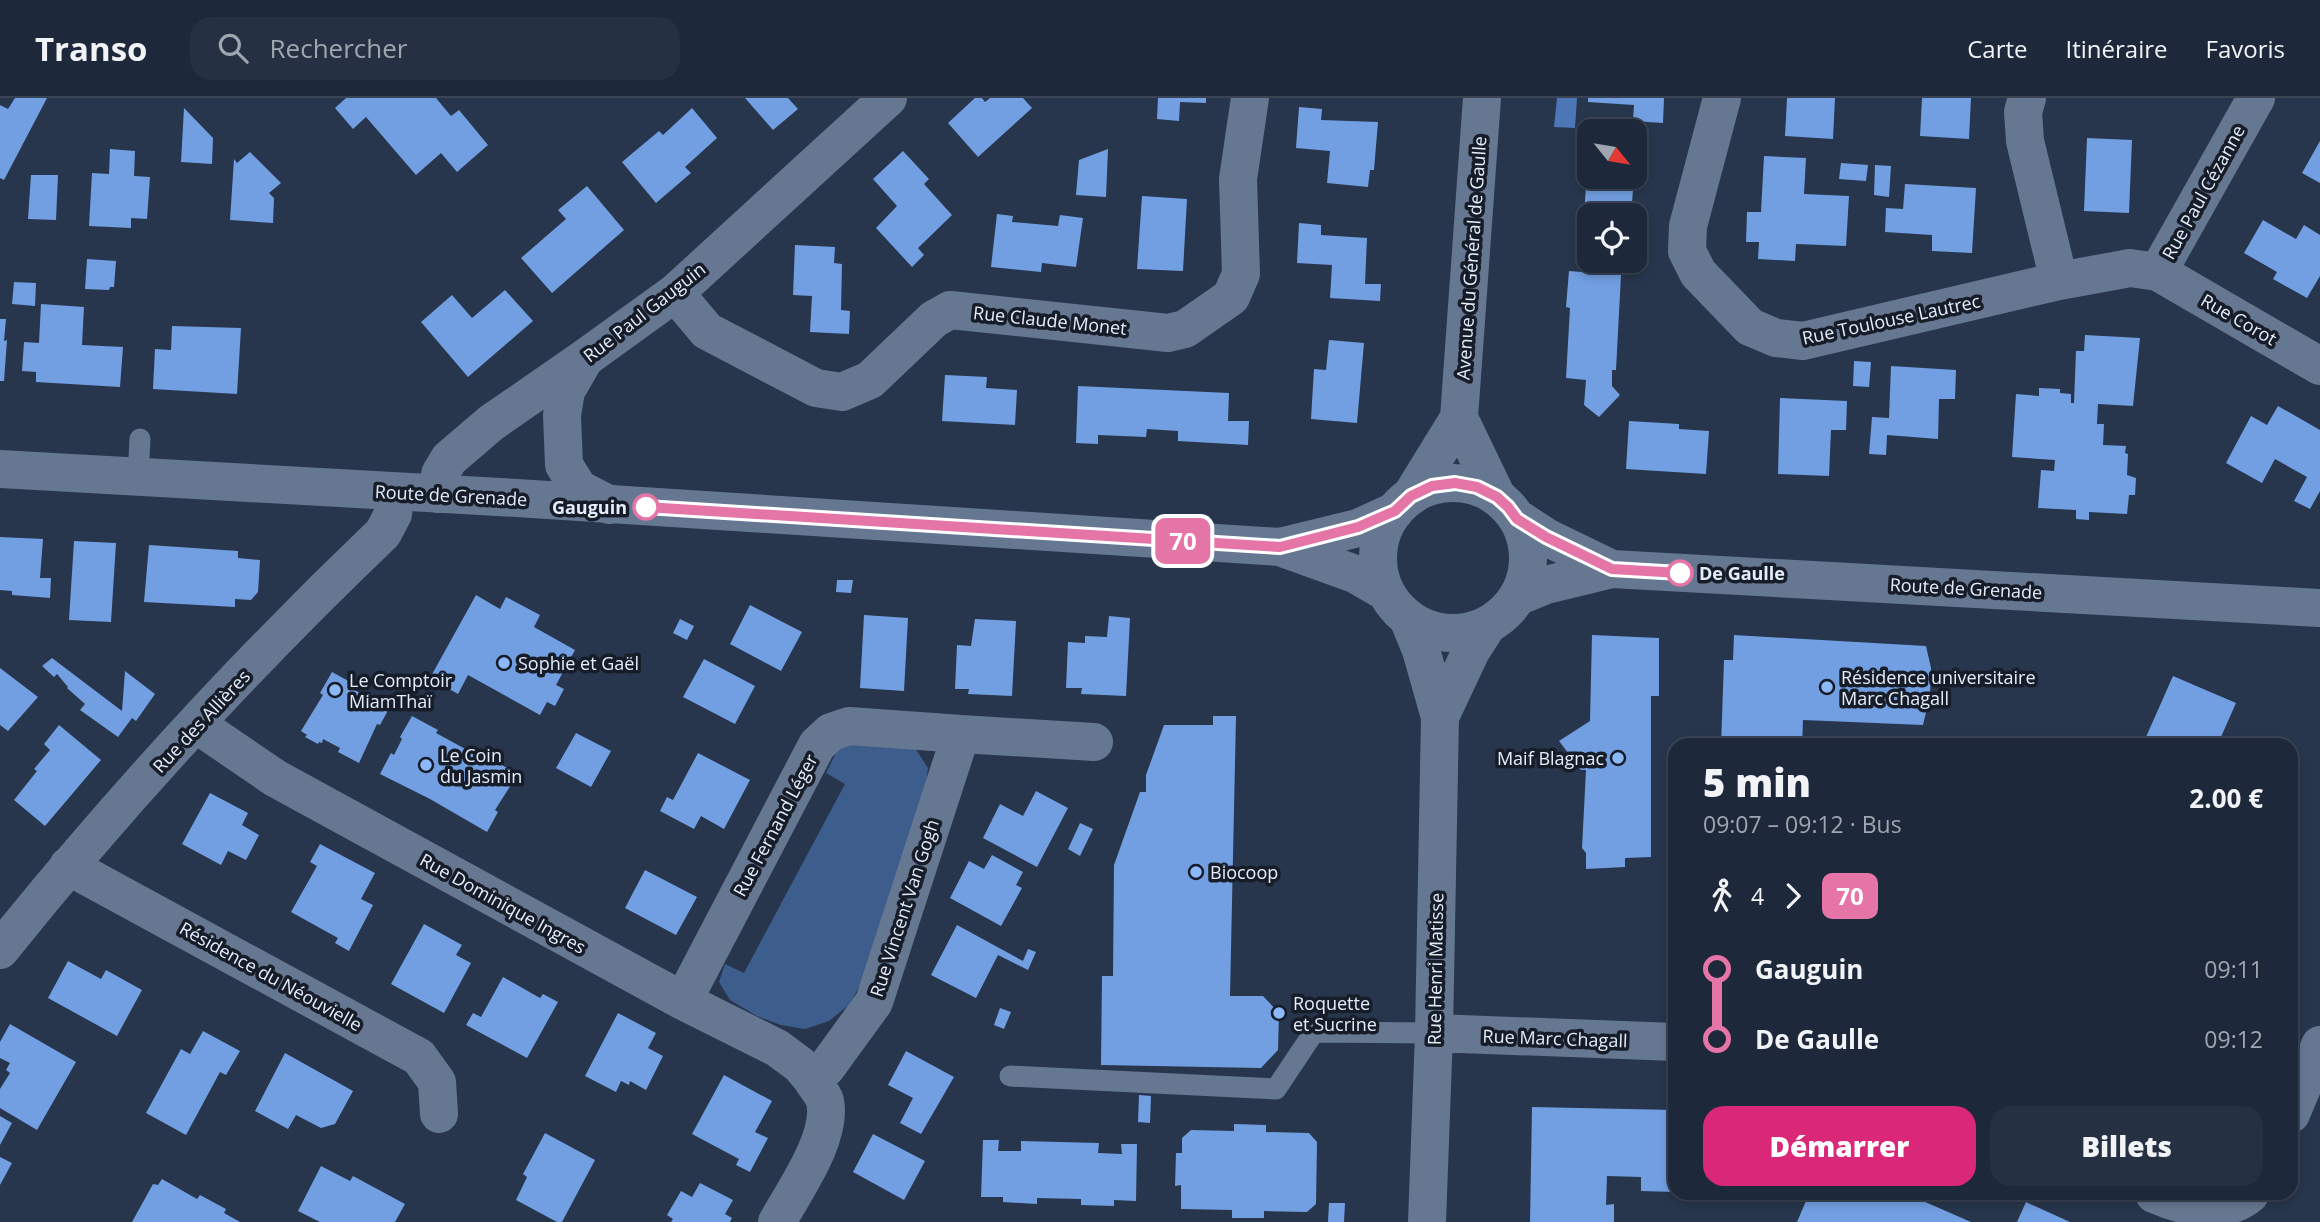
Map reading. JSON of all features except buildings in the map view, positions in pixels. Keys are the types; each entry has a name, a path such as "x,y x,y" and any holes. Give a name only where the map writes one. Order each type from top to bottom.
{"street":[{"name":"Rue Paul Gauguin","path":"439,494 440,474 449,459 491,423 675,293 888,98"},
{"name":"Rue Claude Monet","path":"675,293 707,331 816,387 842,393 870,380 934,319 950,310 1168,333 1185,329 1231,297 1241,274 1238,179 1250,98"},
{"name":"Avenue du Général de Gaulle","path":"1403,503 1459,418 1482,98"},
{"name":"Rue Toulouse Lautrec","path":"1722,98 1688,226 1687,251 1698,273 1750,327 1776,338 1804,341 2059,281"},
{"path":"2027,98 2023,112 2025,141 2059,281"},
{"name":"Rue Paul Cézanne","path":"2059,281 2130,268 2158,272 2256,98"},
{"name":"Rue Corot","path":"2158,272 2320,366"},
{"path":"585,358 566,391 562,415 564,465 579,488 610,505"},
{"name":"Avenue du Général de Gaulle","path":"1459,418 1507,508"},
{"name":"Route de Grenade","path":"0,468 139,457 396,492 1280,547"},
{"path":"1280,547 1358,527 1432,486 1455,483 1477,487 1546,537 1612,569"},
{"name":"Rue des Allières","path":"0,950 68,866 196,724 383,533 393,514 396,492"},
{"path":"1397,605 1379,572 1379,550 1384,529 1403,503"},
{"path":"1280,547 1355,575 1422,627 1455,634 1487,626 1509,609 1525,579 1528,558 1525,537 1507,508"},
{"path":"1517,597 1546,585 1612,569"},
{"name":"Route de Grenade","path":"1612,569 2320,608"},
{"name":"Rue Henri Matisse","path":"1397,605 1421,650 1440,717 1434,1033 1427,1222"},
{"name":"Rue Henri Matisse","path":"1440,717 1471,651 1487,626"},
{"name":"Rue Dominique Ingres","path":"196,724 275,779 683,1001 777,1048 800,1065 811,1078"},
{"name":"Rue Fernand Léger","path":"683,1001 817,745 831,732 849,726 961,734"},
{"path":"961,734 1094,742"},
{"name":"Rue Vincent Van Gogh","path":"811,1078 826,1068 874,1002 961,734"},
{"name":"Résidence du Néouvielle","path":"68,866 419,1057 437,1082 439,1114"},
{"name":"Rue Marc Chagall","path":"1434,1033 1668,1042"},
{"path":"2298,1097 2320,1045"},
{"path":"777,1222 818,1146 824,1123 825,1100 811,1078"},
{"path":"2168,1200 2204,1209 2230,1205 2239,1200"}],"lane":[{"path":"1010,1076 1276,1088 1314,1032 1434,1033"}],"shaded area":[{"path":"1557,98 1577,98 1575,128 1554,127"},
{"path":"850,739 915,748 928,768 925,793 863,979 850,1004 829,1021 805,1029 781,1025 757,1016 730,1000 719,982 725,964 744,973 845,784 826,773 836,753"}],"bus line":[{"name":"70","path":"646,507 1280,547 1358,527 1395,511 1411,496 1432,486 1455,483 1477,487 1497,497 1517,519 1546,537 1612,569 1680,573"}],"place":[{"name":"Gauguin","path":"646,507"},
{"name":"De Gaulle","path":"1680,573"},
{"name":"Sophie et Gaël","path":"504,663"},
{"name":"Résidence universitaire Marc Chagall","path":"1827,687"},
{"name":"Le Comptoir MiamThaï","path":"335,690"},
{"name":"Maif Blagnac","path":"1618,758"},
{"name":"Le Coin du Jasmin","path":"426,765"},
{"name":"Biocoop","path":"1196,872"},
{"name":"Roquette et Sucrine","path":"1279,1013"}]}
